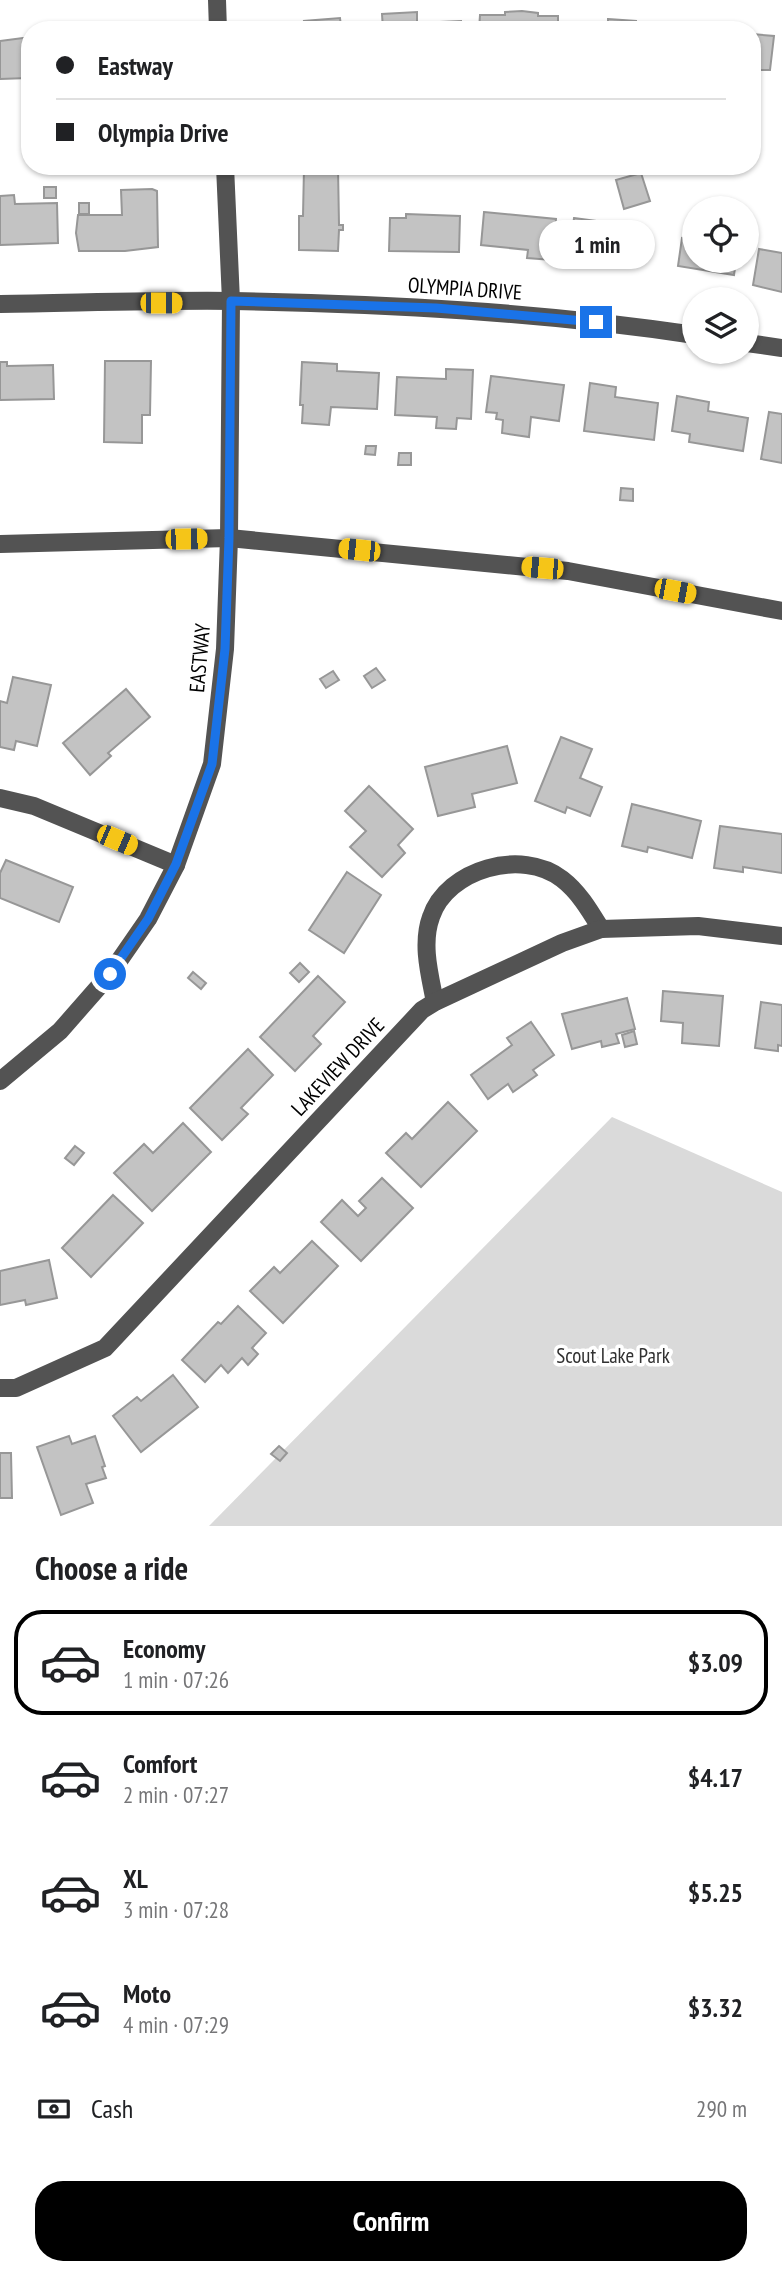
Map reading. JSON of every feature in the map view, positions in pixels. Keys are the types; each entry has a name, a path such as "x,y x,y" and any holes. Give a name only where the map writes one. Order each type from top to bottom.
{"street":[{"path":"217,0 218,21"},
{"name":"EASTWAY","path":"0,1081 60,1031 110,974 148,919 176,864 212,764 225,649 229,538 231,301 225,175"},
{"name":"OLYMPIA DRIVE","path":"0,304 231,301 436,308 622,324 682,333"},
{"path":"759,344 782,348"},
{"path":"0,544 229,538 568,571 782,611"},
{"path":"0,798 34,806 176,864"},
{"path":"435,1002 428,965 430,917 457,883 480,869 504,864 531,866 560,877 579,895 601,929"},
{"name":"LAKEVIEW DRIVE","path":"0,1388 16,1388 105,1348 422,1010 435,1002 562,943 601,929 698,926 782,936"}],"green space":[{"name":"Scout Lake Park","path":"612,1117 782,1192 782,1526 209,1526"}],"building":[{"path":"522,11 538,13 538,16 558,16 558,21 480,21 480,15 505,15 505,12"},
{"path":"417,12 417,21 382,21 382,14"},
{"path":"340,18 340,21 304,21"},
{"path":"761,35 774,36 770,70 761,70"},
{"path":"21,38 21,78 0,79 0,41"},
{"path":"304,175 338,175 339,225 343,225 343,230 339,230 338,251 299,250 299,216 303,216"},
{"path":"642,175 650,201 624,209 616,180"},
{"path":"44,187 56,187 56,198 44,198"},
{"path":"121,190 157,191 158,247 125,251 79,251 76,233 78,215 122,215"},
{"path":"14,195 15,204 57,203 58,243 0,245 0,196"},
{"path":"79,203 89,203 89,214 79,214"},
{"path":"484,212 556,219 552,260 527,258 528,250 481,245"},
{"path":"406,214 460,216 459,252 389,251 390,218 406,218"},
{"path":"574,218 635,226 631,260 605,257 604,262 569,257"},
{"path":"682,238 682,267 678,266"},
{"path":"759,249 782,253 782,292 753,285 755,273 759,273"},
{"path":"105,361 151,361 150,415 142,415 142,443 104,442"},
{"path":"0,362 7,362 7,366 53,365 54,399 0,400"},
{"path":"302,362 337,364 337,371 379,373 377,409 331,407 329,425 302,423"},
{"path":"446,369 473,370 471,419 457,418 456,429 436,428 437,417 395,415 397,377 446,379"},
{"path":"491,376 564,385 559,421 531,417 529,437 502,433 503,420 496,419 497,413 486,412"},
{"path":"590,383 616,387 615,397 658,403 654,440 584,431"},
{"path":"677,396 709,402 708,411 748,418 743,451 689,442 690,434 672,431"},
{"path":"769,412 782,414 782,463 761,459"},
{"path":"366,446 376,446 375,455 365,454"},
{"path":"399,453 411,453 411,465 398,465"},
{"path":"621,488 633,489 633,501 620,500"},
{"path":"376,668 385,680 372,688 364,676"},
{"path":"333,671 339,680 326,688 320,679"},
{"path":"13,677 51,685 37,746 16,741 14,750 0,747 0,701 7,703"},
{"path":"126,689 150,717 108,753 111,756 90,775 63,743"},
{"path":"561,737 592,749 580,778 602,787 590,816 567,807 565,813 535,801"},
{"path":"507,746 517,783 472,794 475,807 438,816 425,767"},
{"path":"369,786 413,829 398,845 405,853 382,877 350,847 366,831 345,811"},
{"path":"632,804 701,821 692,858 648,847 647,852 622,846"},
{"path":"720,826 782,834 782,873 743,867 743,872 714,868"},
{"path":"6,860 73,887 59,922 0,898 0,873"},
{"path":"347,872 381,895 344,953 309,930"},
{"path":"300,963 309,972 299,982 290,973"},
{"path":"193,972 206,983 201,989 188,978"},
{"path":"318,976 345,1002 313,1036 321,1044 295,1071 260,1037"},
{"path":"663,991 723,996 719,1046 682,1043 683,1023 661,1021"},
{"path":"627,998 635,1029 616,1034 619,1043 602,1047 601,1041 572,1049 562,1014"},
{"path":"761,1002 782,1005 782,1046 778,1045 778,1051 755,1048"},
{"path":"531,1022 554,1055 533,1070 537,1075 513,1092 508,1084 488,1099 471,1075 512,1045 507,1038"},
{"path":"634,1031 637,1044 625,1047 622,1035"},
{"path":"248,1049 273,1075 241,1108 248,1114 222,1140 190,1108"},
{"path":"448,1102 477,1131 421,1187 386,1153 406,1133 412,1139"},
{"path":"183,1123 211,1152 152,1211 114,1173 144,1144 153,1153"},
{"path":"75,1146 84,1153 74,1165 65,1158"},
{"path":"382,1178 413,1208 361,1261 321,1222 342,1200 358,1216 366,1208 359,1201"},
{"path":"113,1195 143,1223 91,1277 62,1248"},
{"path":"312,1241 338,1266 283,1323 250,1291 274,1267 280,1273"},
{"path":"49,1260 57,1298 26,1305 25,1300 0,1305 0,1271"},
{"path":"238,1306 266,1333 252,1348 258,1354 248,1365 242,1358 228,1373 221,1365 205,1382 182,1360 218,1322 221,1324"},
{"path":"173,1375 198,1407 141,1452 113,1416 137,1397 141,1401"},
{"path":"69,1436 72,1444 95,1436 106,1478 86,1484 93,1503 61,1515 37,1447"},
{"path":"279,1446 287,1453 280,1461 271,1454"},
{"path":"0,1453 11,1453 12,1498 0,1498"}],"route":[{"path":"110,974 148,919 176,864 212,764 225,649 231,301 436,308 596,322"}]}
